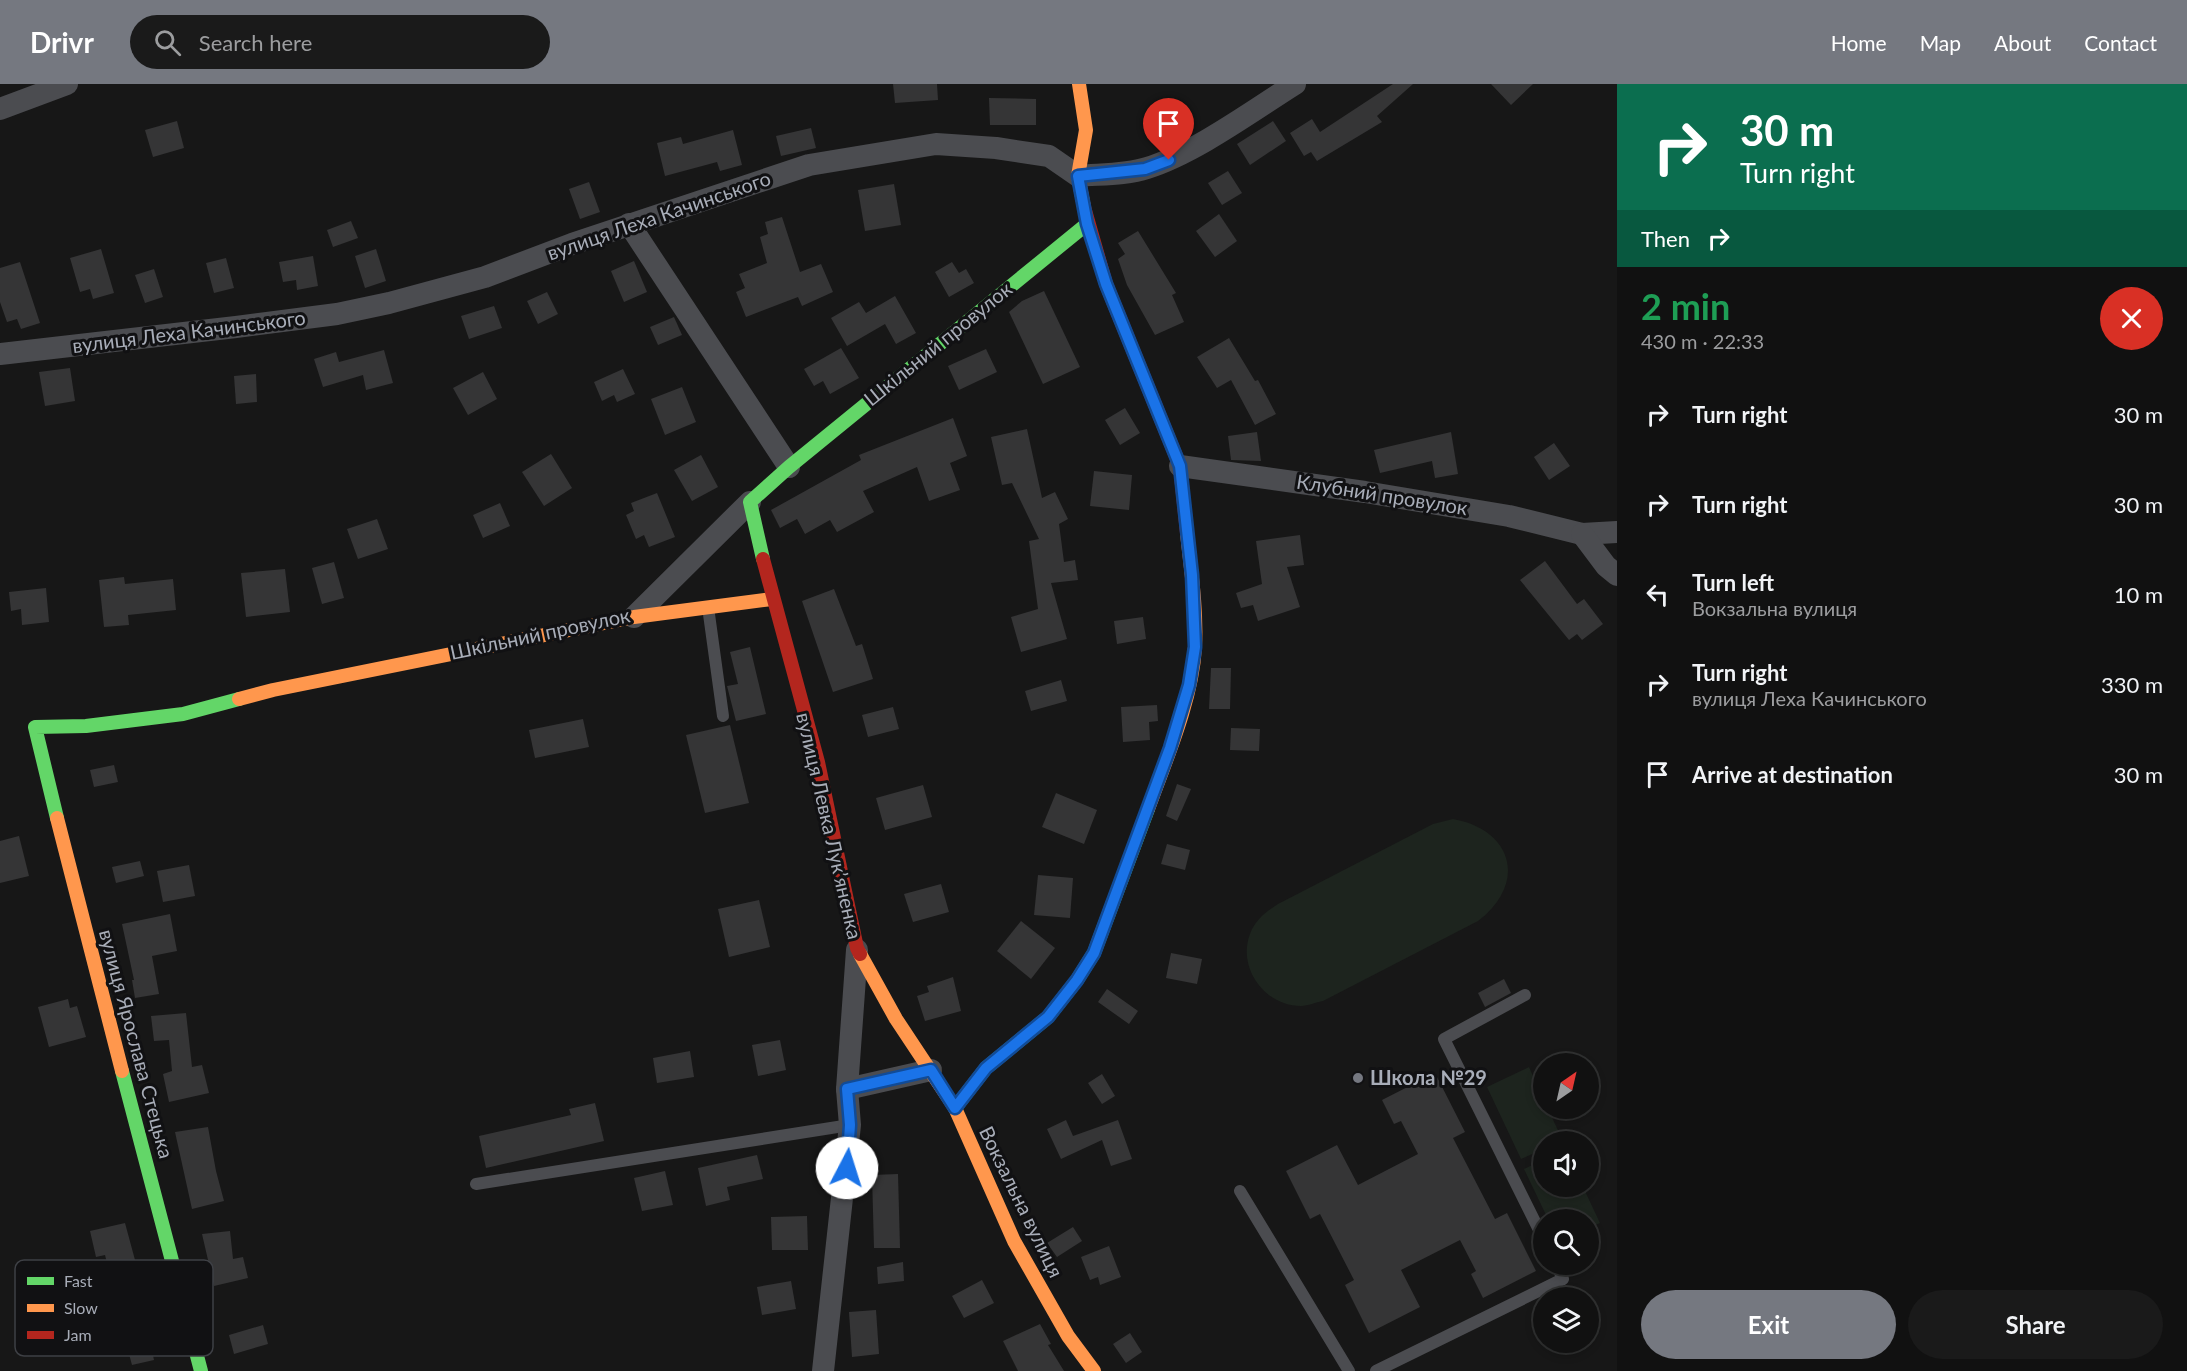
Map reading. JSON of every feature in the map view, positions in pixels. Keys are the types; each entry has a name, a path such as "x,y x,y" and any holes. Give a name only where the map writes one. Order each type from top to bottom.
{"street":[{"path":"0,109 67,84"},
{"path":"955,1108 986,1068 1048,1017 1077,980 1094,953 1170,748 1189,685 1195,647 1192,575 1180,466 1106,284 1087,224 1078,176 1086,130 1079,84"},
{"path":"1078,176 1145,169 1169,160 1224,129 1295,84"},
{"name":"вулиця Леха Качинського","path":"0,354 337,314 389,303 485,277 629,224 809,165 936,144 996,148 1049,156 1078,176"},
{"path":"629,224 789,467"},
{"name":"Шкільний провулок","path":"35,727 86,726 183,714 273,690 634,617 750,502 789,467 1087,224"},
{"name":"Клубний провулок","path":"1180,466 1365,492 1509,516 1582,534 1617,532"},
{"name":"вулиця Левка Лукʼяненка","path":"750,502 772,599 818,762 857,948 847,1089 850,1125 823,1371"},
{"path":"1582,534 1606,566 1617,575"},
{"path":"634,617 772,599"},
{"name":"вулиця Ярослава Стецька","path":"35,727 77,901 172,1260"},
{"name":"Вокзальна вулиця","path":"857,948 896,1019 955,1108 1014,1241 1068,1336 1094,1371"},
{"path":"847,1089 931,1070"},
{"name":"вулиця Ярослава Стецька","path":"197,1356 201,1371"}],"lane":[{"path":"708,606 723,717"},
{"path":"1525,995 1444,1039 1533,1218"},
{"path":"476,1184 850,1125"},
{"path":"1240,1191 1349,1371"},
{"path":"1376,1371 1563,1279 1561,1275"}],"shaded area":[{"path":"1453,819 1474,825 1490,834 1501,846 1507,860 1508,875 1503,891 1493,906 1478,921 1323,1001 1304,1006 1288,1004 1276,1000 1257,983 1247,960 1247,947 1252,929 1265,913 1278,904 1433,824"},
{"path":"1529,1067 1533,1076 1533,1119 1553,1119 1558,1131 1533,1131 1533,1154 1521,1159 1487,1087"},
{"path":"1533,1165 1533,1188 1524,1169"},
{"path":"1537,1197 1588,1197 1593,1209 1543,1209"}],"building":[{"path":"893,84 937,84 938,100 895,103"},
{"path":"1393,84 1413,84 1377,116 1382,122 1317,161 1311,152 1304,156 1290,133 1312,119 1320,132"},
{"path":"1491,84 1533,84 1511,105"},
{"path":"989,98 1036,99 1036,125 990,125"},
{"path":"177,121 184,148 153,157 145,130"},
{"path":"1273,121 1286,141 1250,165 1237,144"},
{"path":"811,128 816,148 781,156 776,136"},
{"path":"733,130 742,165 720,171 717,162 665,176 657,143 681,137 683,144"},
{"path":"1228,171 1242,193 1222,205 1208,183"},
{"path":"589,182 600,212 580,219 569,189"},
{"path":"894,184 901,225 865,231 858,190"},
{"path":"1219,214 1237,241 1215,257 1196,231"},
{"path":"782,217 800,272 821,264 833,292 802,306 798,297 746,317 736,292 745,288 739,274 767,263 760,237 768,234 765,222"},
{"path":"351,221 358,238 333,247 327,230"},
{"path":"1138,231 1176,293 1172,295 1184,322 1155,335 1127,285 1118,259 1125,254 1118,243"},
{"path":"101,249 114,293 93,299 90,289 80,292 70,258"},
{"path":"376,249 386,281 365,288 355,256"},
{"path":"313,256 318,286 297,290 296,280 283,282 279,262"},
{"path":"226,258 234,288 214,293 206,263"},
{"path":"634,261 647,292 624,302 611,271"},
{"path":"20,262 40,323 21,329 17,319 7,322 0,302 0,268"},
{"path":"952,262 959,273 966,269 974,283 949,297 935,272"},
{"path":"154,269 163,297 145,303 135,275"},
{"path":"1044,291 1080,367 1043,384 1009,312 1022,301"},
{"path":"547,292 558,314 538,324 527,301"},
{"path":"895,296 916,333 896,344 885,324 847,346 831,318 859,302 866,313"},
{"path":"494,306 502,328 469,339 461,316"},
{"path":"674,317 682,335 658,345 650,327"},
{"path":"1229,338 1255,381 1258,380 1276,414 1255,425 1231,380 1217,388 1197,357"},
{"path":"841,348 859,378 830,394 823,381 814,386 804,369"},
{"path":"986,349 997,372 959,390 948,366"},
{"path":"384,350 393,383 366,390 363,375 323,387 314,359 336,352 339,362"},
{"path":"70,368 75,401 45,406 39,372"},
{"path":"623,369 635,394 617,402 614,395 602,401 594,382"},
{"path":"483,372 497,399 468,415 453,388"},
{"path":"256,374 257,402 236,404 234,376"},
{"path":"682,387 696,422 665,435 651,399"},
{"path":"1125,408 1140,433 1120,445 1105,420"},
{"path":"953,418 967,456 950,463 960,490 929,501 917,467 863,491 874,512 837,532 830,520 805,534 797,519 780,528 771,510 861,460 859,455"},
{"path":"1027,429 1042,498 1055,492 1068,519 1059,524 1064,562 1075,560 1078,580 1051,583 1067,639 1021,652 1011,617 1038,609 1029,541 1039,539 1012,483 1002,485 991,437"},
{"path":"1257,432 1261,461 1231,460 1228,436"},
{"path":"1451,432 1458,474 1435,478 1432,461 1380,473 1374,450"},
{"path":"1554,443 1570,466 1549,480 1534,457"},
{"path":"551,454 572,488 544,506 522,472"},
{"path":"701,455 718,487 692,501 674,470"},
{"path":"1094,471 1132,475 1129,510 1090,506"},
{"path":"657,493 675,537 649,547 644,535 636,539 626,515 634,511 631,503"},
{"path":"500,503 510,526 483,538 473,515"},
{"path":"377,519 388,549 358,559 347,529"},
{"path":"1300,535 1304,565 1287,567 1300,607 1258,621 1253,605 1241,608 1236,593 1262,584 1256,541"},
{"path":"1545,561 1577,604 1584,599 1603,624 1582,640 1577,634 1569,640 1520,580"},
{"path":"334,562 344,598 322,604 312,568"},
{"path":"285,569 290,612 246,617 241,573"},
{"path":"124,577 125,584 173,579 176,610 128,615 129,625 104,627 99,580"},
{"path":"46,588 49,622 22,625 21,609 11,611 9,592"},
{"path":"834,589 856,646 862,644 873,679 833,692 802,601"},
{"path":"1143,617 1146,639 1117,644 1114,621"},
{"path":"750,647 766,714 736,721 727,686 738,684 730,652"},
{"path":"1211,668 1231,668 1230,709 1209,709"},
{"path":"1061,680 1067,701 1031,711 1025,691"},
{"path":"1157,705 1158,721 1149,722 1150,740 1123,742 1121,707"},
{"path":"893,707 899,729 868,737 862,715"},
{"path":"583,719 589,747 535,758 529,730"},
{"path":"730,725 749,803 705,813 686,735"},
{"path":"1231,728 1260,729 1259,751 1230,750"},
{"path":"114,765 118,782 94,787 90,770"},
{"path":"1177,784 1191,789 1177,821 1166,816"},
{"path":"923,785 932,817 885,830 876,798"},
{"path":"1056,793 1097,810 1084,844 1042,827"},
{"path":"19,836 29,876 0,883 0,841"},
{"path":"1167,844 1190,850 1185,870 1161,864"},
{"path":"140,861 144,876 116,883 112,867"},
{"path":"189,865 195,896 163,902 157,871"},
{"path":"1038,875 1073,878 1070,918 1034,915"},
{"path":"941,884 949,912 913,922 904,894"},
{"path":"759,900 770,947 729,957 718,909"},
{"path":"170,914 177,951 152,956 159,994 135,998 132,980 134,980 122,924"},
{"path":"1021,921 1055,948 1031,979 997,951"},
{"path":"1171,953 1202,959 1197,984 1166,978"},
{"path":"953,977 961,1011 925,1021 917,996 929,992 927,986"},
{"path":"1504,979 1511,993 1485,1007 1478,993"},
{"path":"1107,989 1138,1011 1129,1024 1098,1002"},
{"path":"68,999 70,1008 77,1006 86,1037 49,1047 38,1007"},
{"path":"186,1013 192,1067 202,1065 209,1093 169,1102 163,1074 172,1071 169,1040 154,1041 151,1016"},
{"path":"780,1040 786,1070 758,1076 752,1045"},
{"path":"690,1051 694,1077 657,1083 653,1058"},
{"path":"1435,1073 1465,1132 1453,1138 1495,1219 1507,1213 1533,1265 1533,1273 1483,1298 1471,1274 1476,1271 1460,1240 1401,1270 1420,1307 1369,1333 1345,1285 1354,1280 1320,1214 1310,1219 1286,1171 1337,1145 1358,1185 1418,1154 1401,1121 1394,1124 1382,1100"},
{"path":"1102,1074 1115,1096 1102,1104 1088,1083"},
{"path":"595,1103 604,1141 486,1168 479,1136 571,1115 569,1109"},
{"path":"1066,1120 1073,1136 1118,1120 1132,1159 1111,1166 1102,1140 1061,1159 1047,1129"},
{"path":"208,1127 224,1201 192,1209 175,1132"},
{"path":"757,1155 763,1179 727,1187 730,1200 706,1206 698,1168"},
{"path":"665,1171 673,1205 642,1211 634,1178"},
{"path":"898,1174 900,1248 874,1248 872,1175"},
{"path":"807,1216 808,1250 772,1250 771,1217"},
{"path":"125,1223 135,1260 106,1260 105,1255 96,1257 90,1231"},
{"path":"1073,1227 1082,1241 1057,1257 1047,1243"},
{"path":"230,1231 233,1259 243,1257 248,1278 214,1286 213,1260 208,1260 202,1234"},
{"path":"1109,1246 1121,1277 1100,1285 1098,1277 1090,1280 1081,1257"},
{"path":"903,1262 904,1281 878,1284 877,1267"},
{"path":"982,1280 994,1303 964,1318 952,1296"},
{"path":"791,1281 796,1309 762,1315 757,1287"},
{"path":"876,1310 879,1354 852,1357 849,1312"},
{"path":"1040,1324 1051,1344 1048,1345 1064,1371 1018,1371 1003,1341"},
{"path":"263,1325 268,1344 234,1354 229,1335"},
{"path":"1130,1333 1142,1352 1126,1363 1113,1344"},
{"path":"130,1356 153,1356 154,1360 132,1365"}],"traffic: fast":[{"path":"763,559 750,502 789,467 1087,224"},
{"path":"57,818 35,727 86,726 183,714 239,699"},
{"path":"955,1108 986,1068 1048,1017 1077,980 1094,953 1148,809"},
{"path":"122,1071 172,1260"},
{"path":"197,1356 201,1371"}],"traffic: slow":[{"path":"1079,84 1086,130 1078,176 1084,207"},
{"path":"1148,809 1184,709 1193,667 1195,619 1187,533"},
{"path":"239,699 273,690 634,617 772,599"},
{"path":"57,818 122,1071"},
{"path":"860,954 896,1019 955,1108 1014,1241 1068,1336 1094,1371"}],"traffic: jam":[{"path":"1084,207 1106,284 1180,466 1187,533"},
{"path":"763,559 818,762 860,954"}],"place":[{"name":"Школа №29","path":"1358,1078"}],"route":[{"path":"847,1168 850,1125 847,1089 931,1070 955,1108 986,1068 1048,1017 1077,980 1094,953 1170,748 1189,685 1195,647 1192,575 1180,466 1106,284 1087,224 1078,176 1145,169 1169,160"}]}
